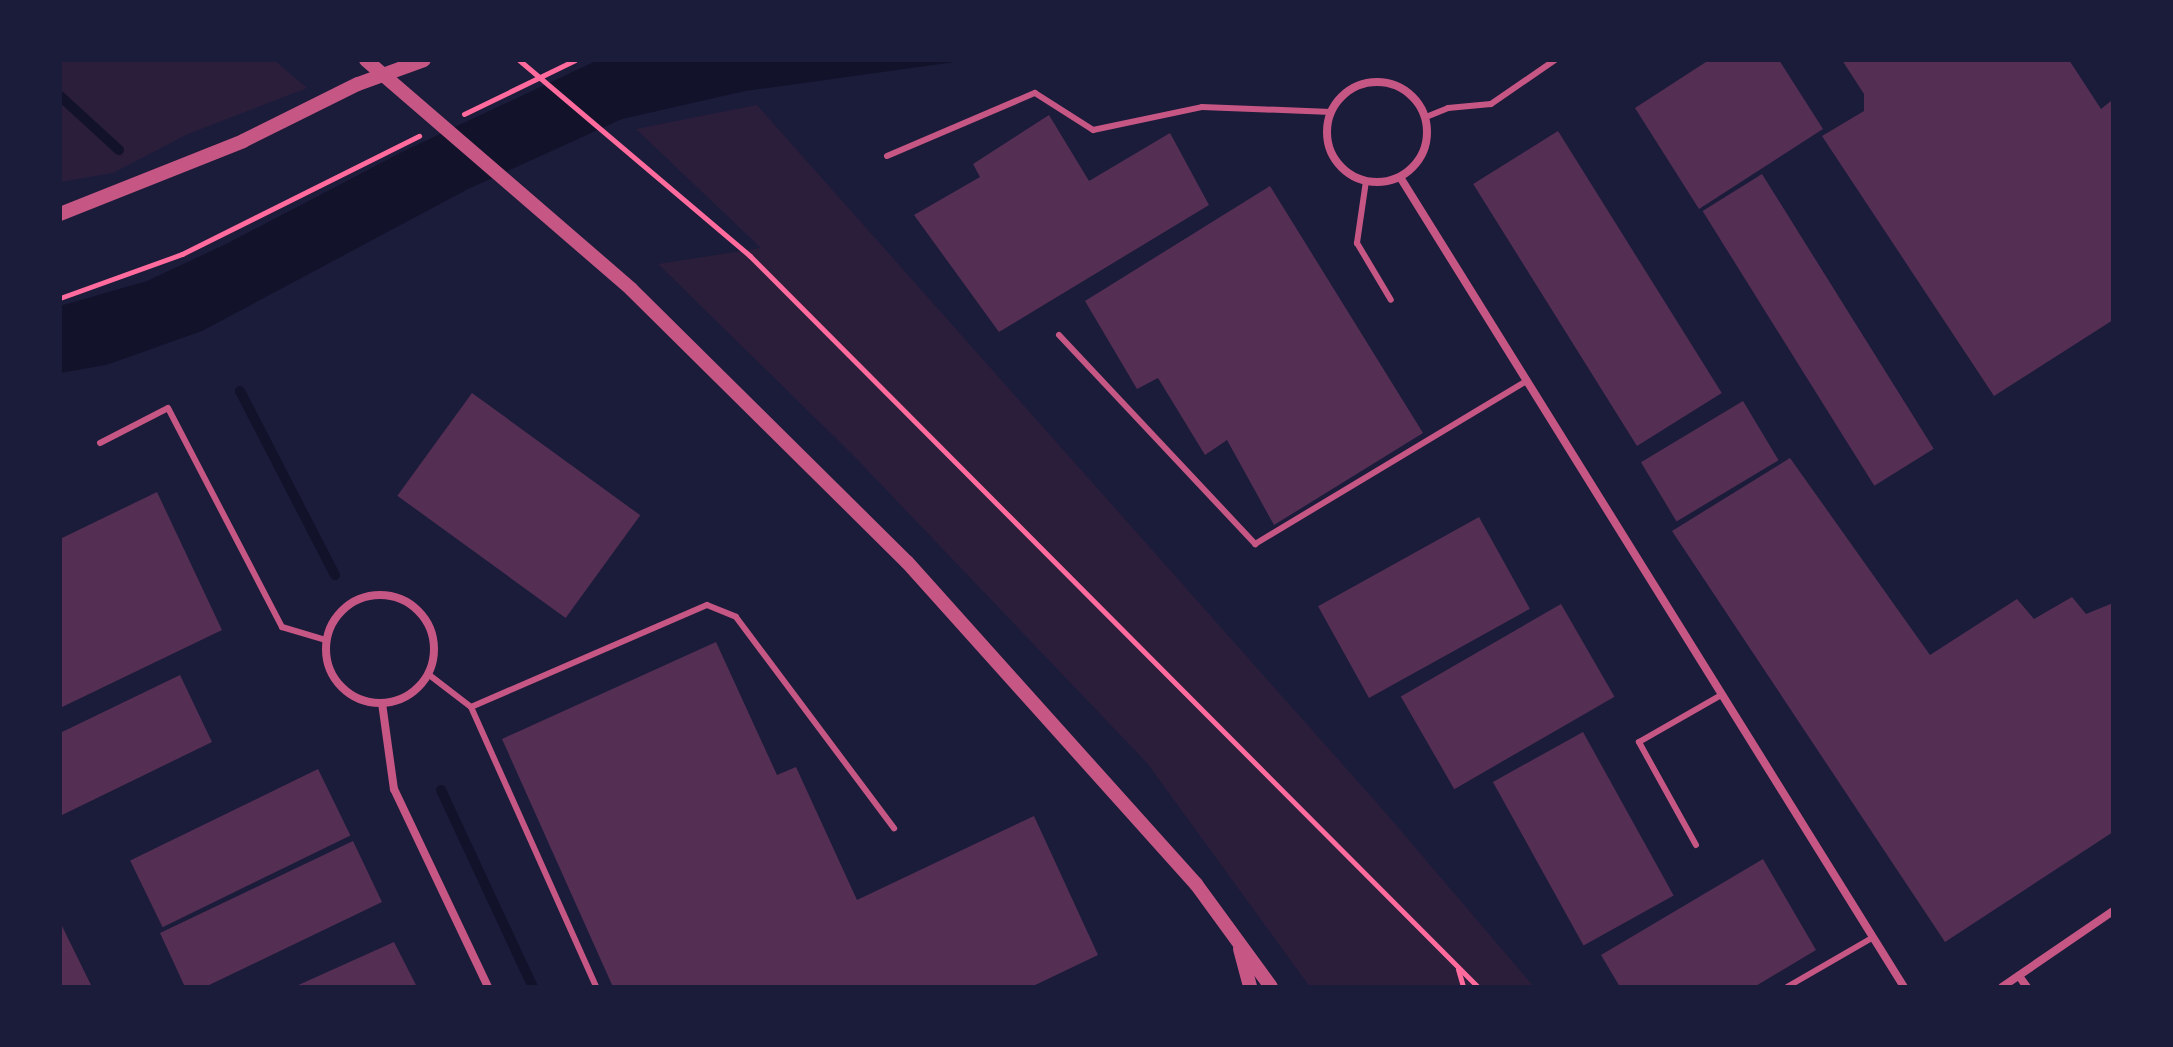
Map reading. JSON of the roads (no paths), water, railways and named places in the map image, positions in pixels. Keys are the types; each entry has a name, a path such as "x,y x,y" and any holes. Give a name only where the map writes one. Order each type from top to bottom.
{"street":[{"path":"366,60 631,289 907,562 1196,884 1271,987"},
{"path":"60,214 243,141 358,84 424,60"},
{"path":"1371,81 1389,82 1418,101 1426,117 1428,131 1420,158 1400,177 1383,182 1366,181 1349,174 1336,162 1329,146 1327,129 1331,112 1340,97 1354,86 1371,81"},
{"path":"1400,177 1904,987"},
{"path":"378,594 397,596 413,606 430,628 434,656 428,674 417,689 401,699 366,702 339,685 325,657 326,640 331,622 351,602 378,594"},
{"path":"382,703 394,789 488,987"},
{"path":"2002,987 2113,911"},
{"path":"1237,937 1250,987"},
{"path":"2019,976 2027,987"}],"lane":[{"path":"1426,117 1448,108 1491,104 1555,60"},
{"path":"887,156 1035,93 1093,130 1202,107 1331,112"},
{"path":"1366,181 1357,243 1391,300"},
{"path":"1059,335 1255,544 1526,381"},
{"path":"100,443 168,408 282,627 326,640"},
{"path":"471,707 707,605 736,617 894,828"},
{"path":"428,674 471,707 596,987"},
{"path":"1696,845 1639,742 1721,695"},
{"path":"1787,987 1872,938"}],"waterway":[{"path":"60,96 119,150"},
{"path":"240,391 335,575"},
{"path":"441,790 533,987"}]}
